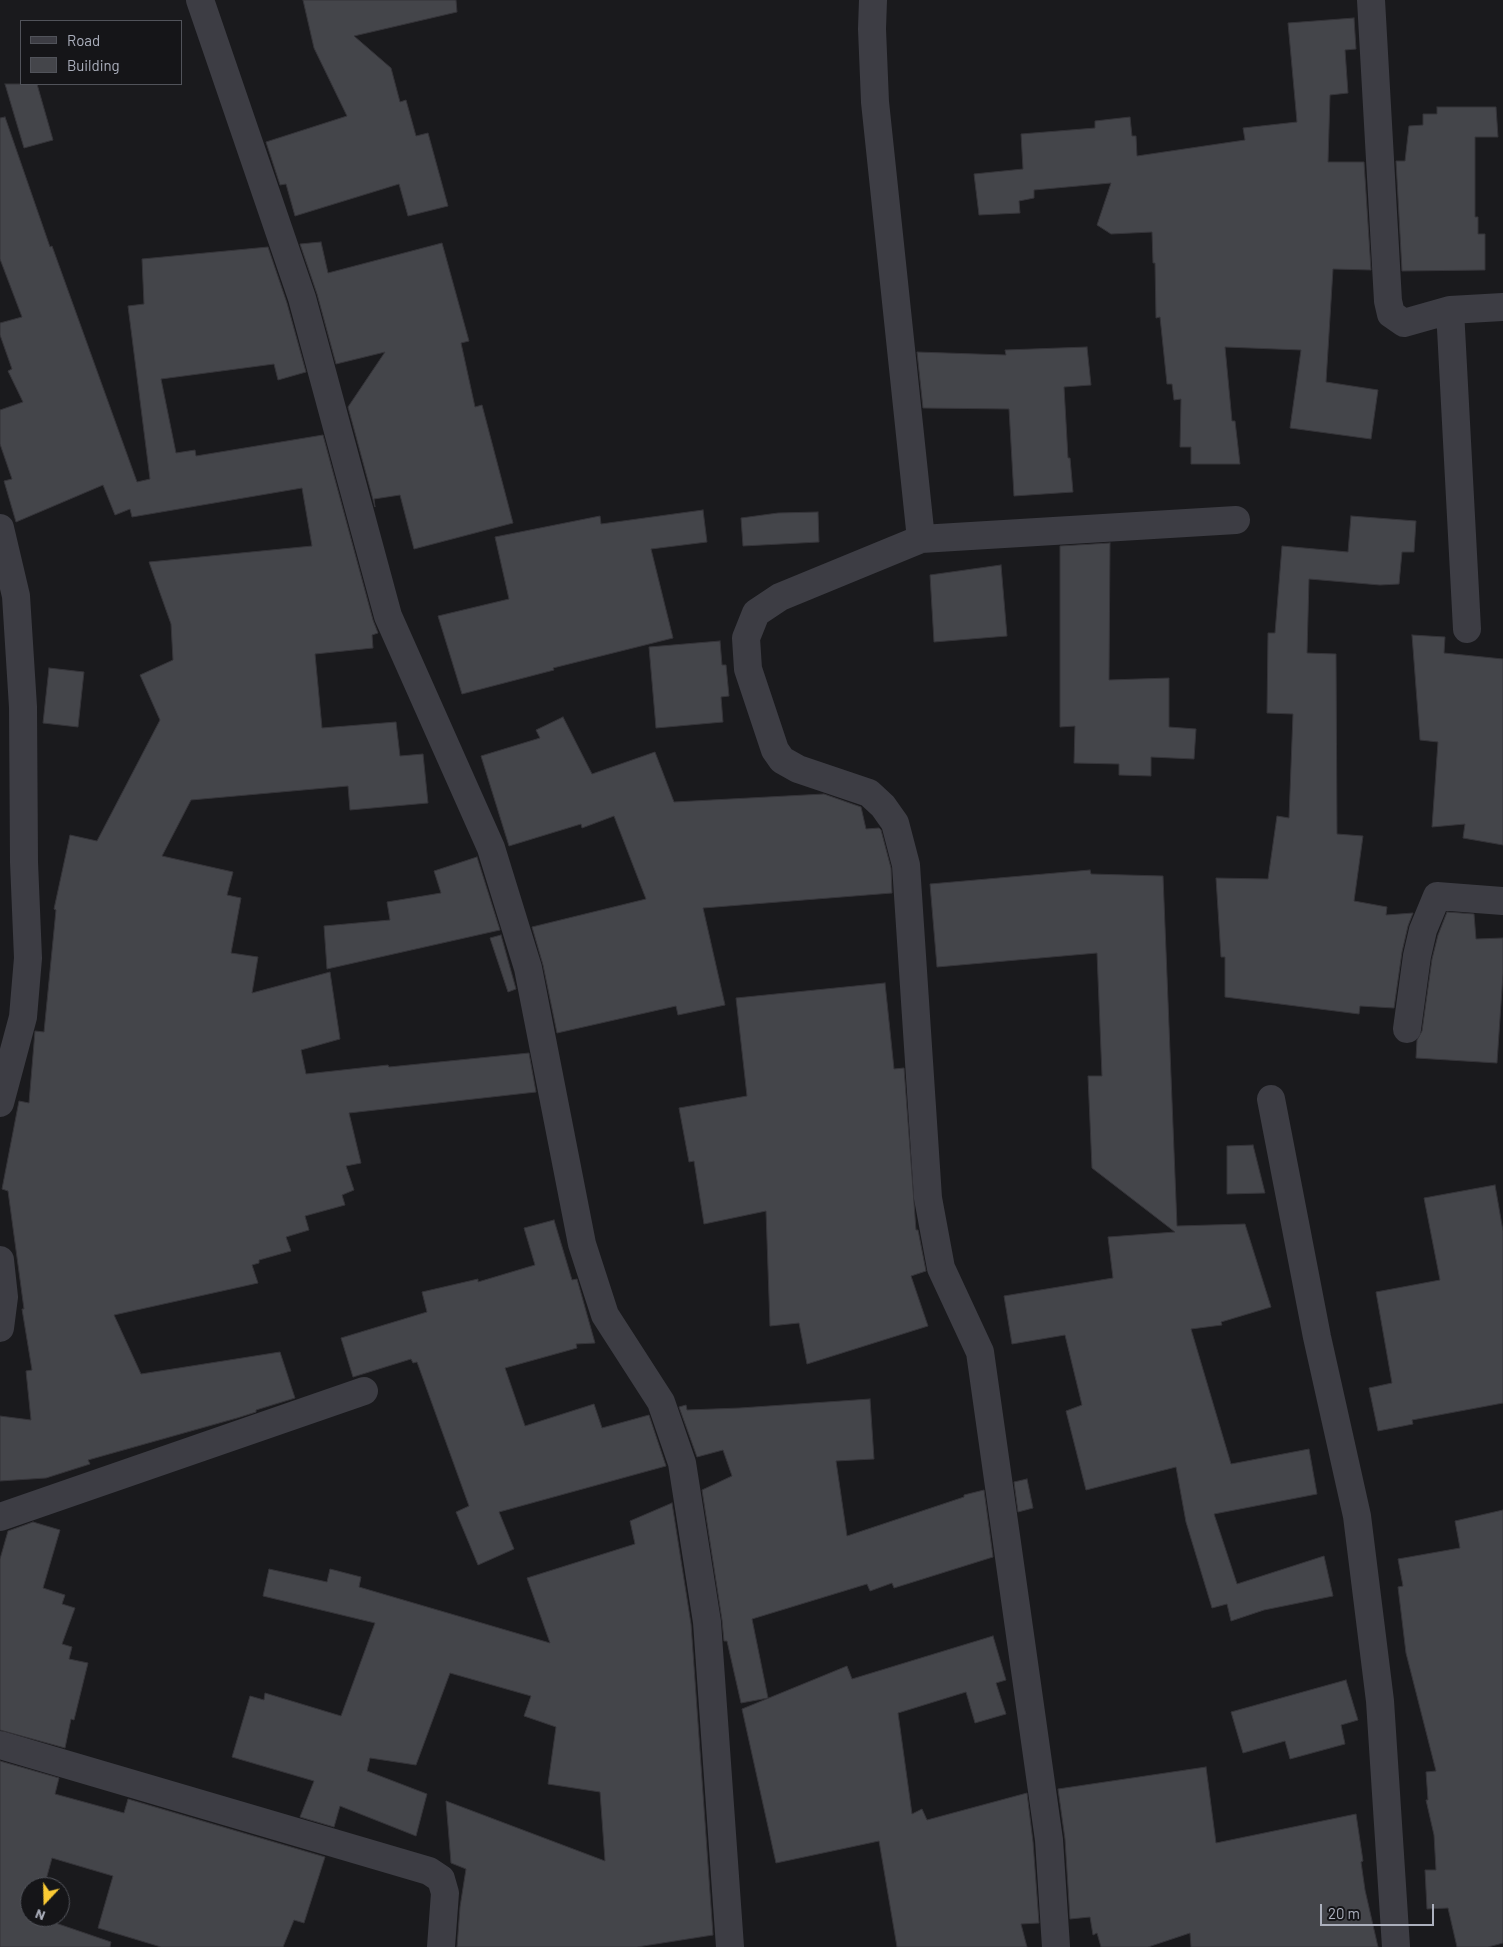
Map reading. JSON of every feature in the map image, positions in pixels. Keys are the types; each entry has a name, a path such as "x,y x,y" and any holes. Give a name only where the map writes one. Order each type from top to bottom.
{"street":[{"path":"200,0 302,298 388,616 494,857 528,968 582,1244 605,1315 661,1402 682,1463 707,1622 730,1947"},
{"path":"873,0 872,29 876,102 921,539"},
{"path":"1371,0 1388,301 1391,314 1404,323 1450,310 1503,307"},
{"path":"1450,310 1468,629"},
{"path":"1056,1947 1049,1840 980,1352 941,1268 928,1198 906,865 895,822 883,806 869,793 798,769 782,760 775,750 748,669 746,638 756,613 780,596 921,539 1236,520"},
{"path":"0,528 17,605 23,707 24,862 28,958 23,1017 0,1103"},
{"path":"1407,1029 1417,956 1423,930 1437,896 1503,901"},
{"path":"1271,1099 1316,1337 1357,1516 1380,1701 1396,1947"},
{"path":"0,1260 4,1297 0,1328"},
{"path":"0,1517 364,1391"},
{"path":"0,1745 429,1872 441,1879 445,1893 441,1947"}],"building":[{"path":"303,0 456,0 457,12 354,36 391,68 400,102 406,100 416,136 428,133 448,206 408,216 399,184 295,216 286,184 280,185 266,142 347,116 314,48"},
{"path":"1354,18 1356,49 1345,50 1348,93 1330,95 1328,162 1364,162 1371,270 1333,269 1326,382 1378,390 1371,439 1290,428 1301,350 1225,347 1232,421 1235,421 1240,464 1191,464 1191,447 1180,447 1181,399 1174,400 1172,384 1167,384 1160,317 1156,318 1155,263 1153,263 1152,232 1111,234 1097,225 1111,183 1034,190 1034,198 1019,201 1020,213 979,215 974,174 1023,169 1021,134 1095,128 1095,121 1130,117 1132,136 1136,136 1137,156 1245,140 1243,128 1297,122 1288,23"},
{"path":"5,84 37,85 53,140 24,148"},
{"path":"1437,107 1496,107 1498,137 1475,137 1475,217 1478,217 1478,234 1485,234 1485,270 1402,271 1396,161 1405,161 1409,126 1423,125 1423,114 1437,114"},
{"path":"5,117 50,247 52,246 137,482 150,479 128,306 144,304 142,259 268,247 287,303 306,372 278,380 274,364 161,379 176,453 195,450 196,456 323,435 378,633 372,635 373,648 315,654 322,728 396,722 400,756 423,754 428,803 350,810 348,786 191,800 162,856 233,872 227,895 241,898 231,953 258,957 252,993 330,972 340,1039 301,1050 306,1074 529,1053 536,1092 349,1113 361,1163 346,1166 354,1190 342,1195 345,1205 305,1216 309,1230 286,1237 291,1251 259,1260 259,1263 252,1265 258,1283 114,1315 141,1374 280,1352 295,1398 237,1418 88,1460 90,1464 46,1478 0,1481 0,1416 31,1420 26,1371 32,1370 22,1309 24,1309 8,1191 2,1189 19,1101 29,1103 35,1031 44,1032 56,910 54,909 70,835 97,841 160,720 140,675 173,660 171,624 149,562 312,546 302,488 132,517 130,509 115,515 103,485 16,522 4,481 12,479 0,444 0,410 23,402 8,371 12,369 0,335 0,323 22,317 0,259 0,118"},
{"path":"321,242 328,273 442,243 469,341 461,343 475,407 482,405 513,523 414,549 400,495 374,499 375,507 348,407 385,352 336,364 317,294 300,244"},
{"path":"1087,347 1091,385 1064,387 1068,458 1070,458 1073,492 1014,496 1009,409 923,408 917,352 1006,355 1005,350"},
{"path":"703,510 707,542 651,549 673,638 553,668 554,670 462,694 438,616 509,599 495,537 600,516 601,524"},
{"path":"818,512 819,542 743,546 741,518 778,513"},
{"path":"1351,516 1416,521 1414,552 1402,552 1399,584 1380,585 1309,579 1307,653 1336,654 1337,834 1363,836 1354,901 1387,907 1386,915 1413,913 1402,952 1394,1008 1360,1006 1359,1014 1225,997 1225,957 1221,957 1216,878 1268,879 1277,816 1289,818 1293,714 1267,713 1268,633 1275,633 1282,546 1348,552"},
{"path":"1110,543 1109,680 1169,678 1169,727 1196,729 1194,759 1151,757 1151,776 1119,775 1119,764 1074,763 1075,726 1060,727 1060,546"},
{"path":"1001,565 1007,636 934,642 930,575"},
{"path":"1412,635 1445,637 1444,653 1503,659 1503,845 1463,838 1465,824 1432,827 1438,742 1420,740"},
{"path":"720,641 722,665 726,665 729,696 721,697 723,722 656,728 649,647"},
{"path":"49,668 84,672 78,727 43,723"},
{"path":"563,717 592,774 655,752 674,802 824,794 861,807 866,829 879,828 881,830 891,868 892,893 703,908 725,1005 678,1015 676,1006 557,1033 543,965 532,927 646,899 614,816 582,828 581,824 509,846 481,756 540,738 536,730"},
{"path":"477,857 500,930 327,969 324,926 390,920 387,902 441,893 434,871"},
{"path":"1090,870 1091,874 1163,876 1177,1226 1245,1224 1271,1307 1221,1322 1222,1325 1191,1329 1231,1464 1309,1449 1317,1494 1214,1514 1237,1584 1324,1556 1333,1596 1264,1610 1231,1621 1227,1604 1212,1608 1186,1522 1176,1467 1086,1490 1066,1411 1082,1405 1065,1335 1012,1344 1004,1296 1113,1278 1108,1237 1175,1232 1092,1168 1088,1076 1102,1076 1097,953 937,967 930,884"},
{"path":"1447,912 1474,914 1476,939 1503,938 1503,974 1497,1063 1416,1058 1417,1040 1422,1031 1432,959 1438,935"},
{"path":"501,935 516,989 508,992 490,938"},
{"path":"885,983 894,1069 904,1068 916,1230 918,1230 926,1271 911,1276 928,1326 807,1364 799,1323 770,1326 766,1211 704,1224 694,1161 689,1162 679,1108 747,1096 736,998"},
{"path":"1253,1145 1265,1193 1227,1194 1227,1146"},
{"path":"1495,1185 1503,1231 1503,1403 1412,1420 1413,1424 1378,1431 1369,1388 1392,1383 1376,1292 1440,1280 1424,1198"},
{"path":"554,1220 572,1280 577,1279 595,1343 576,1344 577,1348 505,1368 525,1426 594,1404 602,1428 649,1415 666,1466 499,1512 514,1549 478,1565 456,1512 469,1506 417,1362 413,1363 411,1359 353,1377 341,1338 427,1312 422,1292 478,1279 478,1282 535,1265 524,1228"},
{"path":"870,1399 874,1459 836,1461 847,1536 964,1497 964,1495 984,1490 993,1557 894,1588 892,1583 870,1591 867,1584 752,1619 768,1698 741,1703 727,1641 724,1641 702,1490 732,1476 723,1450 697,1457 679,1407 686,1405 687,1410 740,1408"},
{"path":"1027,1479 1033,1508 1018,1512 1014,1482"},
{"path":"672,1503 691,1624 713,1935 637,1947 457,1947 460,1907 466,1869 451,1863 446,1801 605,1861 600,1792 548,1784 556,1727 524,1716 531,1696 450,1673 416,1765 370,1758 367,1771 427,1794 416,1836 340,1806 334,1827 300,1817 314,1781 232,1757 250,1696 264,1700 265,1693 341,1716 375,1623 263,1596 269,1569 327,1582 330,1569 361,1577 359,1587 550,1643 527,1578 635,1544 630,1521"},
{"path":"1503,1510 1503,1943 1488,1947 1457,1947 1448,1908 1427,1909 1425,1870 1436,1870 1434,1835 1426,1800 1428,1800 1426,1772 1436,1771 1406,1653 1398,1587 1403,1586 1398,1559 1460,1548 1455,1521"},
{"path":"33,1522 60,1530 43,1588 65,1595 62,1604 75,1608 62,1644 72,1647 69,1659 88,1663 74,1720 71,1719 65,1748 0,1730 0,1559 8,1531"},
{"path":"993,1636 1006,1680 996,1683 1006,1714 975,1723 966,1692 898,1713 912,1814 922,1809 927,1820 1027,1793 1039,1923 1021,1924 1027,1947 897,1947 879,1841 776,1863 742,1709 847,1666 852,1679"},
{"path":"1346,1680 1358,1720 1341,1725 1345,1744 1290,1759 1285,1741 1243,1753 1231,1712"},
{"path":"0,1761 59,1778 55,1794 124,1813 128,1799 325,1857 304,1923 294,1920 283,1947 161,1947 98,1928 113,1876 52,1858 47,1877 20,1877 20,1927 67,1927 111,1942 110,1947 0,1947"},
{"path":"1206,1767 1216,1843 1356,1814 1365,1890 1378,1947 1191,1947 1190,1933 1148,1947 1101,1947 1097,1933 1093,1935 1090,1917 1070,1919 1065,1839 1058,1789"}]}
